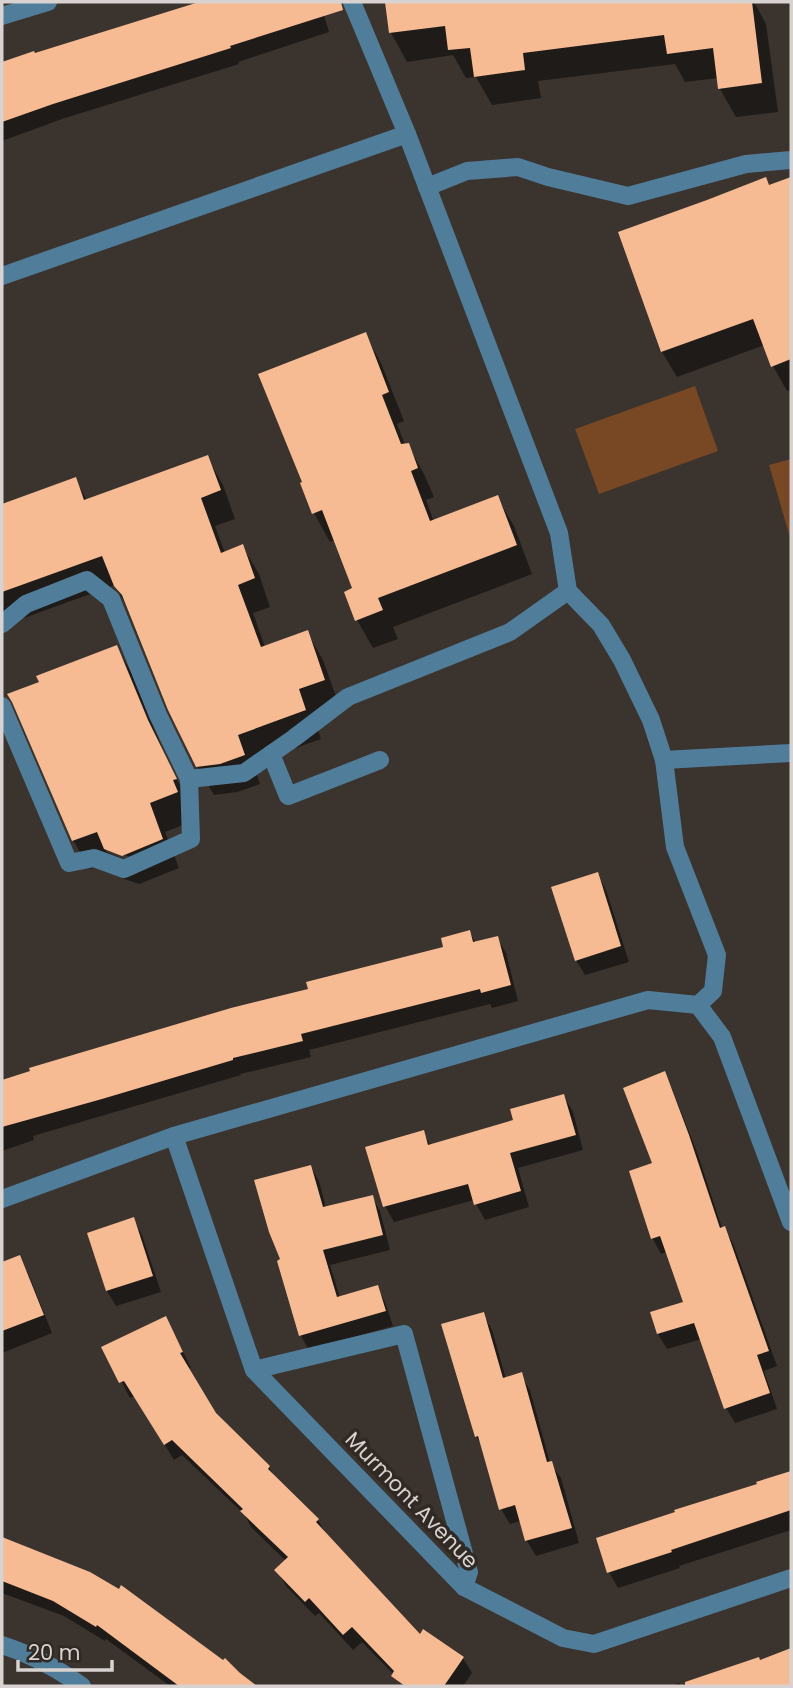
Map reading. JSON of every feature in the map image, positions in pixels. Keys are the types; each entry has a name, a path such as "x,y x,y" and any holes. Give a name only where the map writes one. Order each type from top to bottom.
{"street":[{"path":"2,16 48,2"},
{"path":"352,2 407,134 559,533 568,591 601,625 622,660 651,720 664,760 674,847 717,955 713,990 698,1005"},
{"path":"2,276 407,134"},
{"path":"427,187 467,170 518,167 628,196 746,164 791,160"},
{"path":"2,624 26,604 87,580 111,599 158,715 189,779 191,839 124,869 94,858 69,863 2,706"},
{"path":"189,779 244,773 348,696 510,632 568,591"},
{"path":"271,754 288,796 380,760"},
{"path":"664,760 791,754"},
{"path":"2,1199 174,1136 648,1000 698,1005 722,1037 791,1222"},
{"name":"Murmont Avenue","path":"174,1136 254,1370 464,1587 563,1638 594,1644 791,1578"},
{"path":"254,1370 404,1334 469,1572 464,1587"},
{"path":"2,1645 64,1674 82,1686"}],"shaded area":[{"path":"695,386 718,451 599,494 575,429"},
{"path":"791,459 791,541 769,465"}],"building":[{"path":"199,2 341,2 343,10 2,122 2,62"},
{"path":"385,2 752,2 762,83 718,89 713,48 667,54 664,35 523,53 525,70 474,77 470,48 448,50 445,26 389,33"},
{"path":"766,177 769,185 791,177 791,359 771,367 753,319 661,352 618,232"},
{"path":"366,332 389,392 382,395 401,444 409,443 418,468 411,471 430,521 498,495 517,545 378,598 383,610 355,621 344,592 352,588 322,510 312,514 300,483 302,482 258,374"},
{"path":"208,455 221,490 201,498 221,553 243,544 255,578 238,585 261,647 308,630 325,680 299,689 306,710 238,735 245,755 220,764 196,767 168,710 122,595 114,586 102,556 2,592 2,504 76,477 84,500"},
{"path":"117,645 148,720 177,779 173,780 178,792 150,803 163,839 122,856 104,849 97,832 72,841 7,694 39,682 36,676"},
{"path":"598,872 621,946 575,961 551,887"},
{"path":"470,930 473,942 498,936 511,985 481,993 480,989 301,1034 303,1041 233,1058 2,1127 2,1080 30,1071 29,1068 231,1008 308,989 306,982 443,947 441,938"},
{"path":"665,1071 720,1228 725,1226 769,1351 757,1355 770,1393 724,1409 694,1323 657,1334 650,1312 683,1302 660,1236 651,1239 629,1171 652,1163 623,1088"},
{"path":"564,1094 576,1135 510,1153 521,1191 474,1205 468,1184 383,1207 365,1147 424,1130 428,1145 513,1120 510,1109"},
{"path":"311,1165 323,1207 373,1195 383,1235 323,1250 337,1297 378,1285 386,1311 299,1336 277,1261 280,1259 254,1180"},
{"path":"134,1217 153,1276 106,1291 87,1233"},
{"path":"20,1255 44,1315 2,1331 2,1262"},
{"path":"484,1312 503,1378 522,1372 547,1462 552,1461 572,1528 525,1541 515,1505 499,1510 441,1324"},
{"path":"166,1316 183,1352 180,1353 216,1413 319,1519 316,1522 420,1634 423,1629 464,1657 444,1686 405,1686 391,1676 394,1671 352,1627 343,1635 309,1598 305,1602 274,1570 288,1557 240,1511 243,1509 172,1440 164,1445 124,1381 119,1383 101,1347"},
{"path":"791,1471 791,1510 607,1573 596,1538"},
{"path":"2,1537 90,1572 119,1589 121,1585 223,1660 225,1658 257,1686 179,1686 97,1625 96,1627 53,1601 2,1581"},
{"path":"791,1648 791,1686 685,1686 685,1682"}]}
